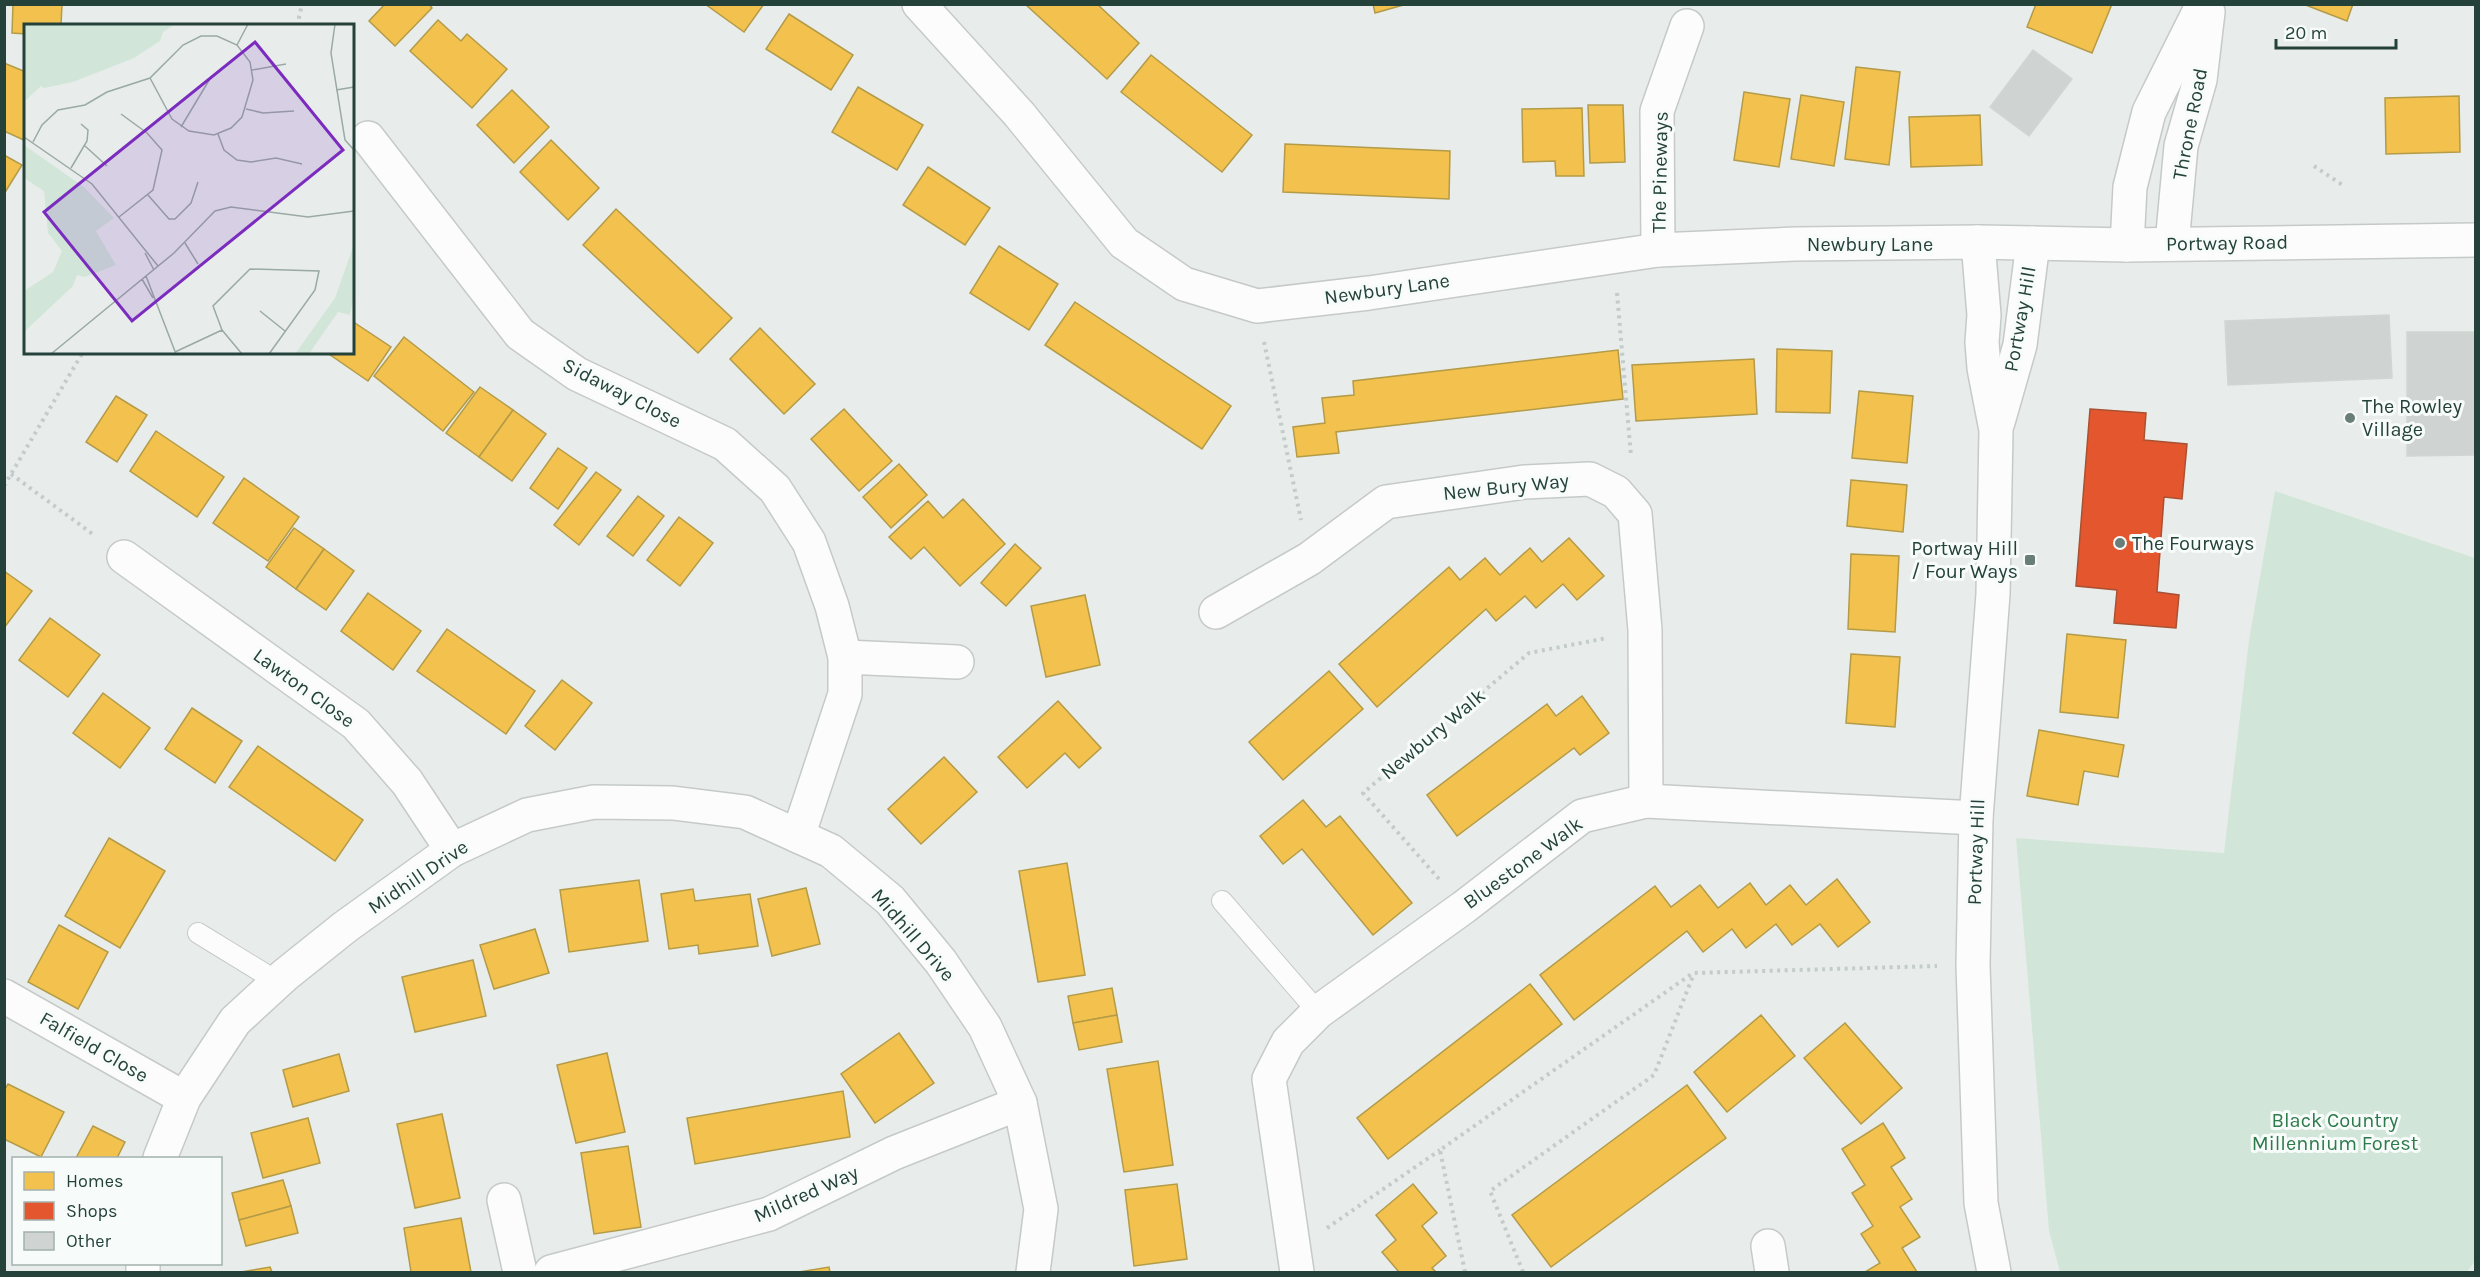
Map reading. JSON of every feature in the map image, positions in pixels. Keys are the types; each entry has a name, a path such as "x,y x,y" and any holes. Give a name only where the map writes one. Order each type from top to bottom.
{"street":[{"name":"Newbury Lane","path":"919,4 1019,114 1124,243 1184,284 1257,306 1369,293 1658,250 1795,244 1978,242"},
{"name":"Throne Road","path":"2127,244 2130,188 2150,112 2202,4"},
{"name":"Throne Road","path":"2172,243 2181,146 2200,80 2209,4"},
{"name":"The Pineways","path":"1658,250 1658,111 1687,26"},
{"name":"Sidaway Close","path":"368,138 520,334 577,374 725,444 775,489 809,542 832,606 845,657 845,694 798,836"},
{"name":"Portway Road","path":"1978,242 2127,244 2475,240"},
{"name":"Portway Hill","path":"1978,242 1984,315 1982,342 1984,368 1996,430 1993,594 1976,818 1973,965 1981,1203 1994,1272"},
{"name":"Portway Hill","path":"1996,430 2020,345 2033,243"},
{"name":"New Bury Way","path":"1216,612 1309,559 1386,502 1524,482 1590,479 1616,492 1635,514"},
{"path":"1635,514 1645,630 1646,801"},
{"name":"Lawton Close","path":"124,557 356,724 406,782 452,850"},
{"path":"845,657 957,662"},
{"name":"Bluestone Walk","path":"1295,1262 1269,1079 1288,1042 1318,1012 1464,907 1582,816 1646,801 1976,818"},
{"name":"Midhill Drive","path":"160,1157 184,1098 235,1021 345,927 452,850 527,815 594,802 673,802 745,812 831,851 890,900 934,953 985,1027 1020,1103 1041,1209 1033,1272"},
{"name":"Falfield Close","path":"4,996 184,1098"},
{"name":"Mildred Way","path":"550,1272 769,1214 894,1154 1020,1103"},
{"path":"504,1200 520,1272"}],"lane":[{"path":"1222,901 1318,1012"},
{"path":"198,933 278,982"}],"path":[{"path":"297,24 302,4"},
{"path":"2314,166 2344,186"},
{"path":"1614,257 1635,514"},
{"path":"1257,306 1309,559"},
{"path":"4,486 82,354"},
{"path":"11,474 124,557"},
{"name":"Newbury Walk","path":"1464,907 1363,793 1529,653 1645,630"},
{"path":"1295,1262 1440,1150 1693,974 1973,965"},
{"path":"1523,1272 1490,1191 1654,1075 1693,974"},
{"path":"1440,1150 1465,1272"}],"green space":[{"name":"Black Country Millennium Forest","path":"2275,491 2475,558 2475,1261 2467,1272 2060,1272 2049,1231 2016,838 2224,853 2249,640"}],"building: Homes":[{"path":"13,4 62,4 61,24 24,24 24,34 12,33"},
{"path":"385,4 429,4 432,8 395,46 369,21"},
{"path":"705,4 764,4 744,32"},
{"path":"1025,4 1097,4 1139,43 1107,79"},
{"path":"1373,4 1407,4 1375,13"},
{"path":"2036,4 2112,4 2092,53 2027,27"},
{"path":"2303,4 2353,4 2347,21"},
{"path":"789,14 853,55 831,90 766,49"},
{"path":"438,20 461,41 467,34 507,69 472,108 410,51"},
{"path":"1151,55 1252,135 1222,172 1121,92"},
{"path":"4,63 24,71 24,140 4,131"},
{"path":"1856,67 1900,72 1889,165 1845,159"},
{"path":"858,87 923,125 897,170 832,132"},
{"path":"512,90 549,127 514,163 477,125"},
{"path":"1744,92 1790,99 1779,167 1734,160"},
{"path":"1801,95 1844,102 1834,166 1791,159"},
{"path":"2459,96 2460,152 2386,154 2385,98"},
{"path":"1588,105 1623,105 1625,162 1590,163"},
{"path":"1582,108 1584,176 1556,176 1555,161 1523,162 1522,109"},
{"path":"1980,115 1982,165 1911,167 1909,117"},
{"path":"551,140 599,188 568,220 520,172"},
{"path":"1285,144 1450,151 1449,199 1283,192"},
{"path":"4,155 22,165 4,194"},
{"path":"928,167 990,208 965,245 903,205"},
{"path":"616,209 732,318 698,353 583,245"},
{"path":"999,246 1058,284 1029,330 970,293"},
{"path":"1075,302 1231,406 1202,449 1045,345"},
{"path":"354,322 391,347 368,381 329,354 354,354"},
{"path":"760,328 815,384 784,414 730,359"},
{"path":"404,337 474,392 443,431 374,376"},
{"path":"1777,349 1832,351 1830,413 1776,412"},
{"path":"1618,350 1623,399 1336,432 1339,453 1297,457 1293,427 1325,423 1322,398 1354,395 1353,381"},
{"path":"1754,359 1757,414 1636,421 1632,365"},
{"path":"480,387 513,410 479,457 446,433"},
{"path":"1859,391 1913,396 1907,463 1852,458"},
{"path":"116,396 147,415 117,462 86,442"},
{"path":"844,409 892,461 859,491 811,439"},
{"path":"513,410 546,434 512,481 479,457"},
{"path":"156,431 224,477 197,517 130,471"},
{"path":"558,448 587,468 558,509 530,488"},
{"path":"899,464 927,495 891,528 863,497"},
{"path":"596,472 621,490 579,545 554,525"},
{"path":"244,478 299,517 268,561 213,523"},
{"path":"1851,480 1907,485 1903,532 1847,526"},
{"path":"638,496 664,516 633,556 607,536"},
{"path":"963,499 1005,544 960,586 924,547 911,559 889,537 928,501 943,518"},
{"path":"679,517 713,543 680,586 647,560"},
{"path":"294,528 324,549 296,589 266,567"},
{"path":"1569,538 1604,576 1577,600 1563,584 1536,608 1525,596 1496,621 1486,609 1377,707 1339,664 1449,567 1460,580 1485,558 1500,575 1530,548 1542,562"},
{"path":"1015,544 1041,568 1006,606 981,583"},
{"path":"324,549 354,571 326,610 296,589"},
{"path":"1851,554 1899,556 1895,632 1848,629"},
{"path":"4,571 32,591 4,628"},
{"path":"368,593 421,631 393,670 341,631"},
{"path":"1085,595 1100,665 1046,677 1031,606"},
{"path":"50,618 100,655 68,697 19,660"},
{"path":"447,629 535,691 506,734 417,671"},
{"path":"2067,634 2126,640 2118,718 2060,712"},
{"path":"1851,654 1900,657 1895,727 1846,723"},
{"path":"1329,671 1363,709 1283,780 1249,742"},
{"path":"562,680 592,703 555,750 525,726"},
{"path":"103,693 150,728 120,768 73,733"},
{"path":"1582,696 1609,733 1580,755 1574,748 1457,836 1427,795 1547,704 1556,716"},
{"path":"1058,701 1101,748 1079,768 1065,753 1027,788 998,757"},
{"path":"192,708 242,741 215,783 165,749"},
{"path":"2039,730 2124,745 2118,777 2084,771 2078,805 2027,796"},
{"path":"258,746 363,820 335,861 229,787"},
{"path":"944,757 977,792 921,844 888,809"},
{"path":"1303,800 1326,827 1340,816 1412,903 1373,935 1302,849 1283,864 1260,836"},
{"path":"109,838 165,871 120,948 65,916"},
{"path":"1067,863 1085,975 1038,982 1019,871"},
{"path":"1837,879 1870,922 1838,947 1820,924 1792,945 1776,924 1746,948 1732,929 1703,952 1687,931 1574,1020 1540,975 1655,886 1671,907 1700,885 1718,908 1750,883 1766,905 1790,885 1806,905"},
{"path":"639,880 648,941 569,952 560,890"},
{"path":"806,888 820,944 772,956 758,899"},
{"path":"693,889 695,901 750,894 758,946 699,954 698,945 669,949 661,894"},
{"path":"59,925 108,952 78,1009 28,982"},
{"path":"535,929 549,973 494,989 480,945"},
{"path":"473,960 486,1016 415,1032 402,977"},
{"path":"1530,984 1562,1024 1388,1159 1357,1118"},
{"path":"1112,988 1117,1015 1073,1023 1068,996"},
{"path":"1117,1015 1122,1042 1079,1050 1073,1023"},
{"path":"1761,1015 1795,1056 1727,1112 1694,1072"},
{"path":"1845,1023 1902,1088 1861,1124 1804,1058"},
{"path":"899,1033 934,1083 875,1123 841,1074"},
{"path":"607,1053 625,1132 576,1143 557,1065"},
{"path":"339,1054 349,1091 293,1107 283,1070"},
{"path":"1158,1061 1173,1165 1124,1172 1107,1069"},
{"path":"8,1084 64,1112 41,1157 4,1139 4,1091"},
{"path":"1687,1085 1726,1138 1551,1267 1512,1215"},
{"path":"843,1091 850,1137 695,1164 687,1118"},
{"path":"442,1114 460,1198 415,1208 397,1124"},
{"path":"308,1118 320,1163 263,1178 251,1133"},
{"path":"1883,1123 1905,1158 1891,1167 1912,1199 1900,1207 1920,1237 1902,1248 1917,1272 1865,1272 1880,1263 1861,1234 1873,1226 1852,1193 1865,1185 1842,1149"},
{"path":"93,1126 125,1142 118,1157 77,1157"},
{"path":"628,1146 641,1227 594,1234 581,1153"},
{"path":"283,1180 291,1206 239,1220 232,1193"},
{"path":"1177,1184 1187,1259 1134,1266 1125,1190"},
{"path":"1413,1184 1437,1213 1422,1226 1446,1256 1432,1268 1436,1272 1399,1272 1382,1252 1396,1240 1376,1215"},
{"path":"291,1206 298,1233 246,1246 239,1220"},
{"path":"461,1218 471,1272 411,1272 404,1228"},
{"path":"270,1267 272,1272 241,1272"},
{"path":"829,1267 830,1272 799,1272"}],"building: Shops":[{"name":"The Fourways","path":"2090,409 2146,413 2144,440 2187,444 2182,499 2164,497 2157,592 2179,595 2176,628 2114,623 2117,590 2076,586"}],"building: Other":[{"path":"2033,50 2072,79 2029,136 1990,107"},
{"path":"2389,315 2392,378 2228,385 2225,321"},
{"path":"2407,332 2476,332 2476,455 2407,456"}],"place":[{"name":"The Rowley Village","path":"2350,418"},
{"name":"The Fourways","path":"2120,543"},
{"name":"Portway Hill / Four Ways","path":"2030,560"}]}
